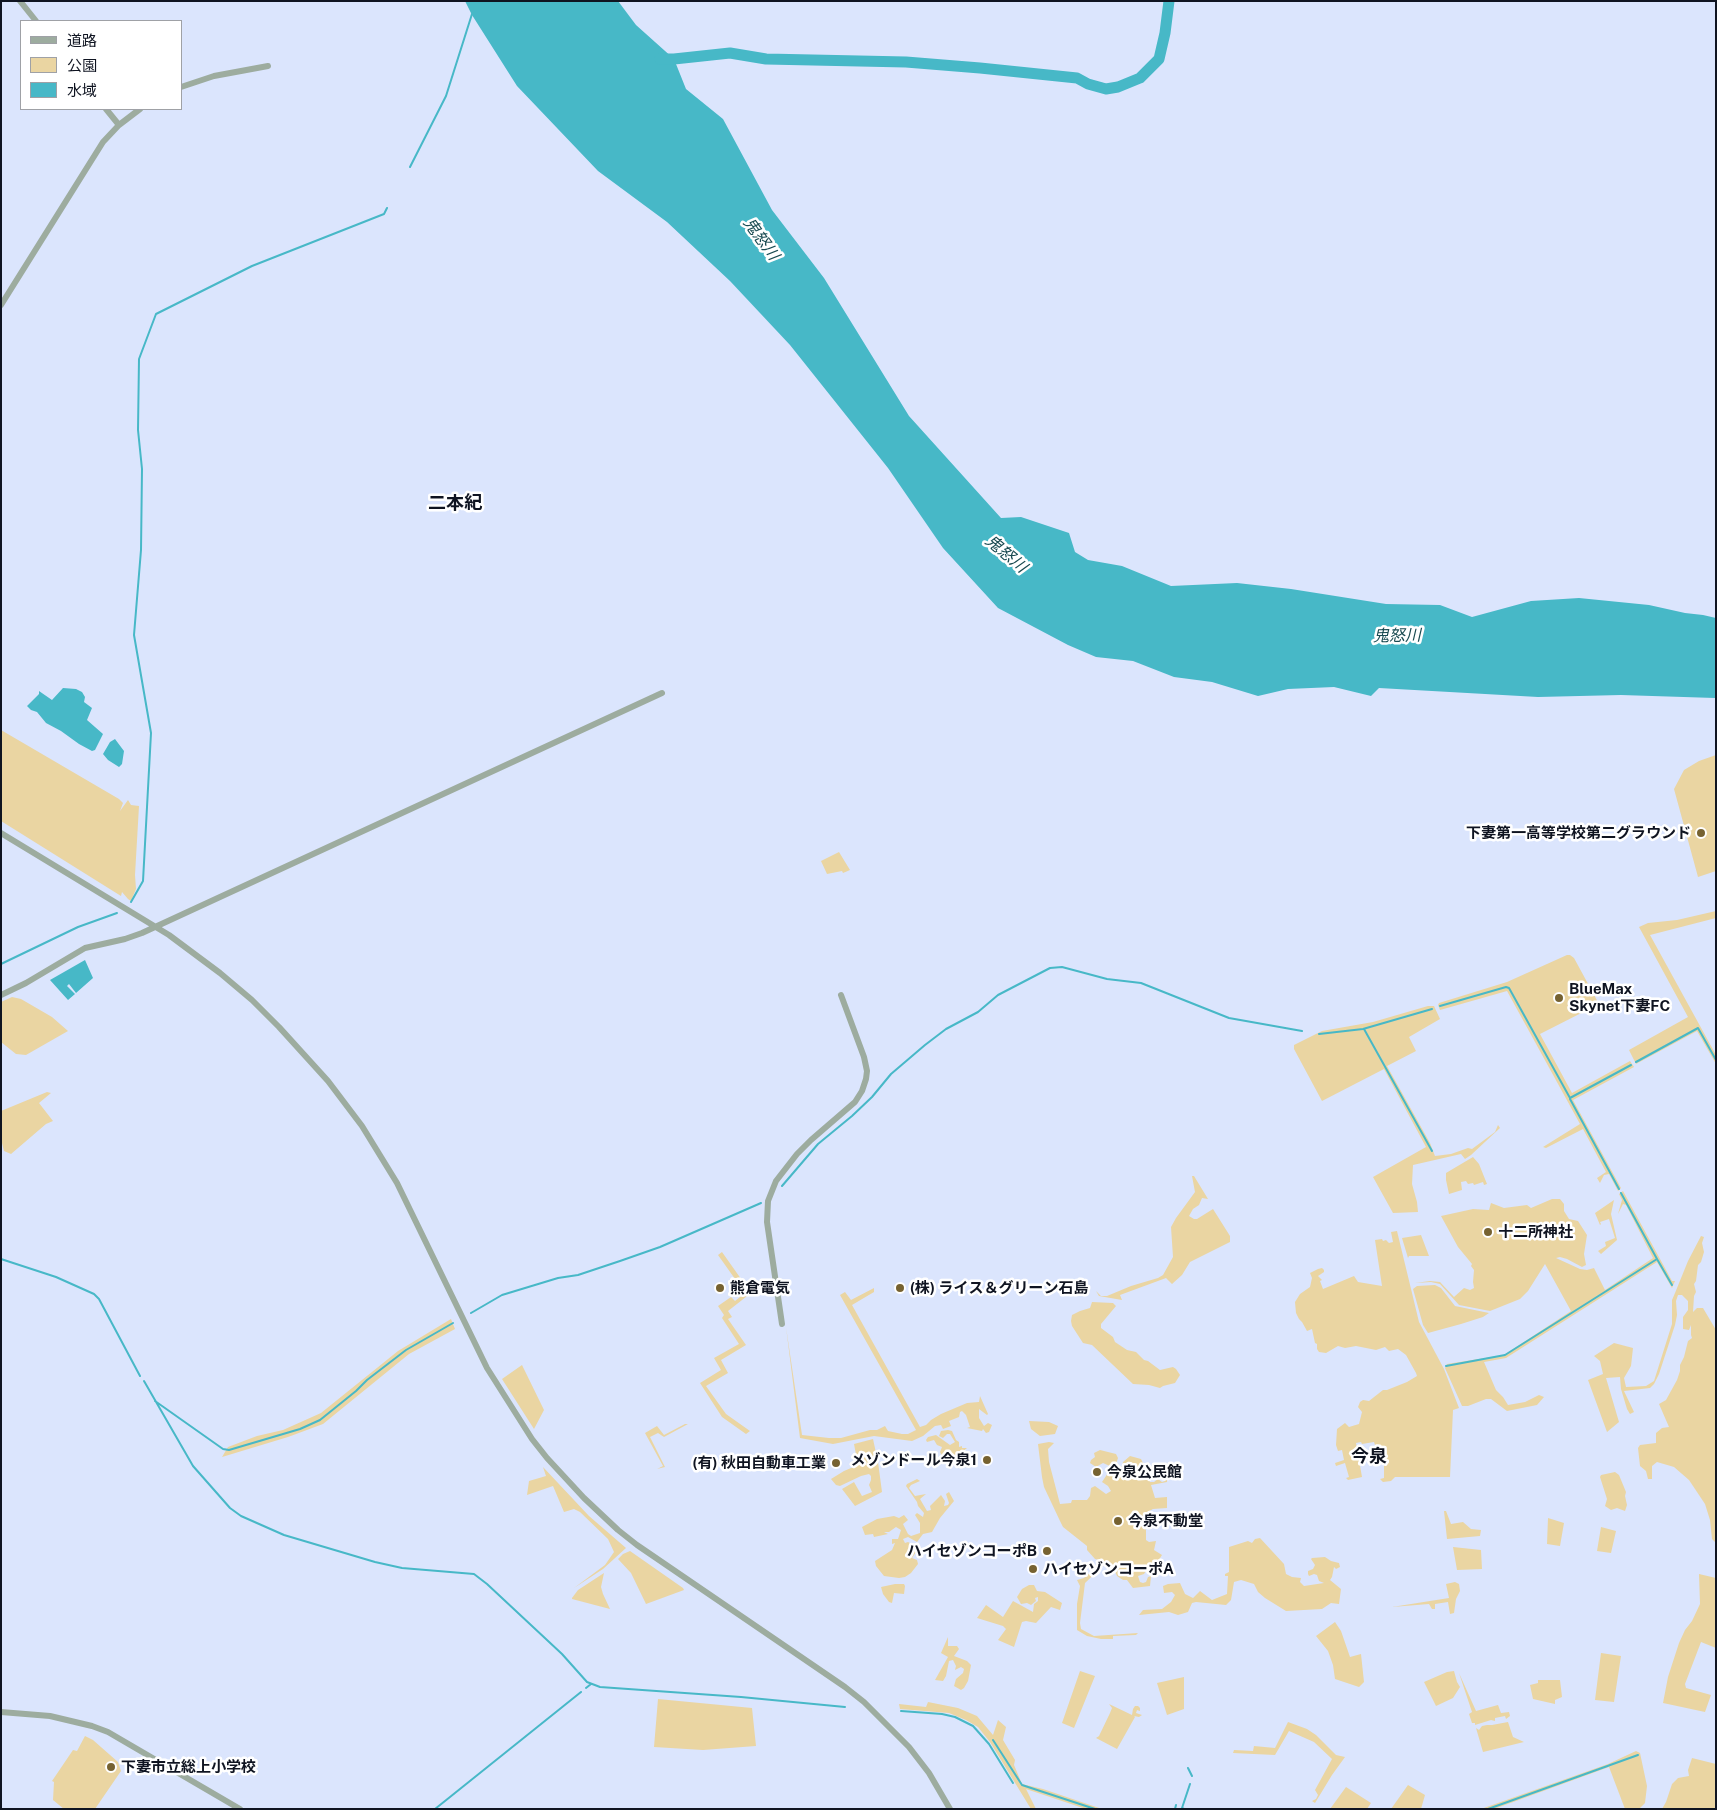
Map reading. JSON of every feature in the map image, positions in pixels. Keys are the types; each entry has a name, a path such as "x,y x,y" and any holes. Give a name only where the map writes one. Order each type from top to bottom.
{"street":[{"path":"20,1 35,20"},
{"path":"182,87 214,76 268,66"},
{"path":"107,110 119,125"},
{"path":"1,305 103,142 119,125 139,110"},
{"path":"1,995 32,980 85,948 125,939 157,927 662,693"},
{"path":"1,833 157,927 203,960 252,1000 298,1046 328,1081 362,1126 397,1183 494,1381 532,1439 563,1476 612,1525 648,1553 845,1687 864,1702 909,1747 929,1773 950,1809"},
{"path":"782,1324 767,1222 768,1201 776,1182 797,1154 855,1102 862,1091 866,1079 867,1071 864,1057 841,995"},
{"path":"1,1712 50,1716 92,1726 108,1732 240,1809"}],"green space":[{"path":"1,730 119,799 123,803 120,811 128,800 131,805 139,806 135,875 136,889 131,901 122,892 121,896 1,821"},
{"name":"下妻第一高等学校第二グラウンド","path":"1716,755 1716,871 1698,877 1674,789 1684,770 1699,761"},
{"path":"839,852 850,870 843,873 842,871 827,874 821,861"},
{"path":"1716,911 1716,918 1650,935 1716,1055 1716,1064 1697,1031 1636,1064 1629,1050 1688,1017 1639,927 1648,923 1677,920"},
{"path":"1567,955 1574,958 1599,1004 1540,1034 1572,1093 1630,1061 1634,1067 1573,1100 1621,1188 1618,1191 1609,1174 1604,1175 1600,1183 1597,1178 1606,1172 1583,1129 1546,1148 1543,1147 1580,1124 1507,991 1440,1010 1438,1005 1439,1003 1507,982"},
{"path":"12,997 21,999 52,1017 68,1031 26,1055 16,1054 1,1042 1,1002"},
{"path":"1428,1006 1434,1006 1440,1019 1409,1037 1416,1051 1387,1066 1430,1143 1435,1156 1451,1154 1468,1148 1472,1149 1495,1132 1498,1125 1500,1128 1465,1159 1461,1154 1413,1165 1412,1184 1418,1212 1393,1213 1373,1177 1426,1147 1384,1069 1322,1101 1294,1049 1294,1045 1322,1031 1373,1022"},
{"path":"47,1092 51,1093 39,1103 53,1121 46,1124 11,1154 4,1151 1,1139 1,1111"},
{"path":"1473,1157 1479,1164 1487,1184 1484,1185 1483,1182 1474,1185 1473,1183 1468,1184 1466,1181 1461,1182 1462,1190 1449,1194 1446,1173"},
{"path":"1192,1176 1194,1176 1208,1199 1202,1198 1199,1205 1193,1209 1189,1216 1197,1219 1213,1209 1230,1236 1230,1242 1190,1262 1182,1275 1172,1284 1166,1278 1120,1295 1122,1300 1099,1296 1096,1291 1101,1296 1107,1296 1163,1275 1173,1257 1171,1227 1195,1192"},
{"path":"1623,1191 1672,1281 1675,1281 1672,1288 1657,1262 1506,1358 1484,1362 1496,1390 1508,1405 1525,1402 1539,1395 1544,1397 1537,1405 1507,1411 1491,1399 1486,1399 1468,1406 1462,1406 1445,1368 1447,1364 1504,1355 1571,1311 1545,1264 1528,1291 1520,1299 1490,1311 1459,1305 1440,1284 1431,1282 1415,1283 1430,1281 1440,1282 1454,1297 1464,1288 1470,1290 1474,1288 1472,1264 1458,1247 1441,1216 1473,1209 1489,1210 1491,1203 1504,1208 1527,1205 1531,1208 1552,1199 1560,1199 1564,1204 1564,1211 1569,1219 1578,1221 1587,1235 1584,1254 1586,1265 1582,1267 1567,1259 1556,1258 1580,1269 1594,1268 1605,1290 1653,1258 1626,1205 1623,1204 1618,1214 1622,1200 1619,1194"},
{"path":"1614,1200 1611,1214 1617,1240 1601,1254 1598,1251 1606,1246 1605,1242 1615,1238 1609,1219 1600,1222 1600,1225 1595,1213"},
{"path":"1397,1231 1419,1322 1444,1369 1459,1408 1453,1410 1450,1477 1395,1477 1391,1481 1383,1482 1380,1479 1384,1478 1384,1451 1380,1445 1375,1445 1374,1442 1362,1444 1361,1442 1356,1443 1362,1477 1348,1480 1346,1478 1349,1477 1345,1463 1336,1466 1335,1463 1344,1460 1342,1450 1338,1451 1336,1445 1337,1429 1345,1423 1349,1427 1359,1424 1362,1412 1358,1407 1363,1400 1369,1401 1383,1390 1407,1382 1417,1376 1406,1355 1398,1349 1389,1351 1385,1347 1376,1350 1356,1346 1345,1348 1338,1346 1326,1353 1319,1352 1312,1329 1307,1331 1296,1313 1295,1302 1300,1294 1310,1287 1312,1278 1310,1273 1322,1268 1324,1272 1318,1276 1322,1280 1320,1281 1323,1289 1354,1276 1358,1282 1382,1286 1375,1240 1382,1239 1389,1243 1393,1242 1391,1232"},
{"path":"1421,1235 1429,1256 1409,1256 1408,1258 1402,1238"},
{"path":"1701,1236 1704,1237 1702,1243 1704,1252 1698,1265 1694,1284 1696,1292 1693,1312 1697,1308 1703,1308 1716,1330 1716,1543 1712,1539 1710,1520 1705,1504 1689,1480 1674,1467 1657,1462 1652,1466 1652,1479 1648,1479 1646,1471 1640,1466 1638,1448 1640,1445 1656,1443 1656,1433 1662,1428 1669,1427 1659,1404 1666,1400 1677,1380 1688,1341 1692,1338 1691,1325 1689,1330 1683,1329 1683,1317 1688,1310 1688,1301 1682,1295 1678,1295 1675,1325 1654,1384 1650,1388 1624,1391 1634,1412 1630,1414 1627,1409 1621,1389 1620,1377 1606,1378 1619,1422 1607,1432 1588,1380 1603,1374 1600,1361 1594,1356 1614,1343 1633,1348 1631,1366 1624,1378 1626,1387 1646,1386 1654,1381 1672,1324 1672,1300 1688,1261"},
{"path":"722,1252 751,1293 728,1311 732,1317 728,1319 746,1345 721,1360 728,1373 706,1386 726,1414 750,1431 746,1434 722,1417 700,1383 721,1370 714,1358 739,1344 722,1318 724,1315 718,1306 731,1297 735,1301 745,1293 718,1255"},
{"path":"1435,1285 1441,1288 1455,1306 1489,1313 1483,1317 1428,1333 1423,1325 1413,1289 1417,1286"},
{"path":"874,1288 874,1292 852,1305 920,1427 941,1414 967,1403 979,1402 980,1396 988,1414 979,1409 979,1418 984,1426 988,1423 992,1425 989,1432 986,1433 983,1429 982,1431 967,1428 970,1427 966,1415 962,1411 959,1417 949,1421 951,1426 943,1429 941,1425 935,1426 923,1436 912,1441 874,1436 833,1444 800,1438 786,1327 802,1435 841,1438 870,1430 877,1430 885,1426 888,1431 902,1434 908,1434 916,1430 840,1295 845,1292 851,1300"},
{"path":"1092,1302 1113,1303 1116,1306 1101,1324 1101,1328 1113,1337 1115,1342 1127,1350 1136,1352 1144,1360 1160,1370 1173,1367 1176,1369 1180,1375 1175,1383 1160,1388 1133,1384 1092,1345 1083,1343 1072,1326 1072,1315 1090,1308"},
{"path":"451,1319 455,1329 409,1354 323,1424 222,1457 228,1447 257,1436 283,1430 321,1413 398,1351"},
{"path":"522,1365 544,1410 534,1429 502,1379"},
{"path":"1029,1421 1049,1422 1058,1426 1055,1434 1040,1436 1031,1429"},
{"path":"688,1424 664,1437 658,1433 650,1437 665,1467 657,1469 663,1466 645,1433 657,1426 664,1435"},
{"path":"941,1431 952,1431 959,1442 959,1447 967,1448 956,1457 945,1462 940,1452 942,1447 937,1445 934,1440 927,1442 926,1440 928,1437 936,1435 950,1445 955,1442 950,1434 943,1438 939,1436"},
{"path":"873,1439 882,1492 855,1506 842,1489 854,1482 862,1496 872,1492 869,1485 871,1476 869,1474 861,1476 840,1486 836,1485 831,1479 858,1465 854,1444"},
{"path":"1054,1443 1048,1449 1049,1462 1060,1504 1071,1503 1072,1500 1087,1500 1090,1496 1091,1488 1095,1486 1106,1494 1111,1491 1102,1482 1112,1467 1103,1463 1096,1467 1090,1463 1095,1457 1094,1453 1100,1450 1116,1454 1118,1458 1116,1464 1122,1467 1123,1462 1130,1456 1141,1459 1144,1465 1150,1467 1148,1477 1150,1482 1158,1479 1162,1482 1165,1481 1166,1473 1163,1465 1168,1466 1167,1482 1151,1485 1155,1498 1167,1497 1167,1508 1153,1509 1144,1514 1143,1518 1147,1525 1144,1528 1146,1530 1146,1540 1149,1542 1156,1541 1154,1550 1162,1555 1155,1566 1149,1566 1144,1574 1138,1576 1140,1582 1143,1583 1151,1576 1150,1586 1133,1588 1127,1580 1117,1576 1112,1565 1106,1563 1085,1583 1080,1623 1081,1629 1094,1636 1138,1633 1136,1635 1113,1636 1113,1639 1101,1639 1087,1636 1077,1630 1077,1604 1080,1586 1077,1580 1084,1578 1103,1561 1095,1559 1087,1550 1087,1546 1063,1527 1044,1487 1038,1444"},
{"path":"543,1467 589,1516 626,1548 603,1569 574,1588 605,1565 614,1552 608,1539 580,1512 574,1509 564,1512 553,1486 527,1495 529,1481 546,1476"},
{"path":"1615,1472 1619,1475 1626,1492 1627,1505 1625,1511 1617,1508 1611,1510 1605,1506 1607,1499 1600,1477 1601,1475"},
{"path":"917,1479 920,1481 909,1488 915,1496 926,1494 920,1499 927,1511 931,1510 930,1506 941,1495 945,1501 944,1506 948,1505 946,1494 949,1492 954,1501 940,1518 932,1532 923,1534 917,1542 908,1537 903,1539 905,1543 908,1542 917,1547 912,1558 917,1560 918,1564 911,1573 899,1578 884,1576 876,1566 875,1561 892,1550 895,1543 892,1544 892,1539 898,1539 901,1530 896,1527 889,1532 884,1532 888,1534 874,1537 873,1534 865,1535 862,1527 877,1519 894,1516 899,1518 904,1515 908,1520 903,1524 908,1534 911,1536 920,1533 920,1523 915,1515 917,1513 923,1517 924,1513 906,1486"},
{"path":"1444,1511 1446,1511 1451,1524 1463,1522 1471,1529 1481,1530 1480,1536 1447,1539"},
{"path":"1548,1518 1564,1523 1560,1546 1547,1544"},
{"path":"1601,1527 1616,1531 1611,1553 1597,1551"},
{"path":"1260,1538 1284,1564 1286,1574 1301,1578 1300,1582 1304,1586 1324,1583 1319,1581 1317,1575 1309,1576 1308,1574 1308,1571 1313,1569 1315,1565 1312,1558 1325,1557 1339,1563 1340,1567 1336,1569 1334,1567 1330,1580 1341,1589 1339,1604 1331,1603 1322,1609 1286,1611 1265,1598 1258,1592 1254,1584 1241,1580 1234,1582 1231,1600 1226,1605 1196,1602 1192,1603 1188,1612 1178,1615 1169,1612 1139,1615 1143,1610 1162,1609 1171,1602 1175,1595 1172,1592 1164,1593 1163,1586 1168,1584 1180,1583 1185,1594 1193,1598 1200,1591 1212,1600 1227,1594 1228,1576 1225,1576 1225,1574 1229,1572 1229,1547 1248,1541 1252,1543 1255,1539"},
{"path":"1453,1547 1481,1550 1482,1569 1457,1570"},
{"path":"630,1551 684,1590 646,1604 631,1573 618,1559"},
{"path":"604,1573 601,1587 610,1609 572,1599 578,1590"},
{"path":"1699,1574 1716,1578 1716,1648 1701,1642 1685,1684 1686,1688 1711,1695 1705,1712 1663,1703 1668,1677 1679,1643 1700,1604"},
{"path":"1455,1582 1459,1584 1460,1591 1456,1599 1454,1613 1450,1614 1448,1602 1435,1604 1435,1609 1432,1609 1429,1604 1392,1607 1449,1598 1446,1584"},
{"path":"904,1584 904,1594 894,1593 892,1603 883,1594 881,1587"},
{"path":"1029,1585 1034,1585 1037,1591 1045,1592 1062,1603 1060,1610 1051,1607 1036,1623 1022,1622 1014,1647 998,1640 1006,1629 1003,1626 977,1618 986,1605 1003,1617 1013,1601 1033,1612 1034,1604 1038,1601 1038,1597 1035,1598 1036,1601 1031,1605 1027,1603 1021,1604 1017,1597 1022,1589"},
{"path":"1335,1622 1341,1631 1350,1657 1361,1654 1364,1682 1359,1687 1335,1679 1328,1651 1316,1636"},
{"path":"948,1637 948,1646 957,1646 959,1649 954,1656 967,1661 971,1665 968,1681 961,1690 954,1686 956,1679 963,1673 964,1669 961,1667 955,1670 956,1666 953,1660 949,1661 943,1681 935,1680 948,1657 941,1653"},
{"path":"1601,1653 1621,1656 1614,1702 1595,1700"},
{"path":"1080,1671 1095,1676 1074,1728 1062,1723"},
{"path":"1454,1671 1460,1687 1453,1698 1436,1706 1424,1682"},
{"path":"1459,1673 1476,1711 1498,1705 1501,1713 1509,1712 1510,1716 1506,1719 1505,1716 1495,1718 1495,1721 1491,1720 1475,1725 1475,1723 1472,1723 1469,1714 1472,1712"},
{"path":"1184,1677 1184,1709 1167,1715 1157,1683"},
{"path":"1538,1680 1560,1680 1562,1697 1555,1700 1555,1704 1533,1699 1530,1685 1538,1683"},
{"path":"658,1699 752,1708 756,1746 703,1750 654,1747"},
{"path":"928,1702 958,1708 977,1716 993,1735 998,1720 1006,1727 1003,1740 1015,1760 1014,1765 1022,1784 1102,1809 1086,1809 1026,1789 1036,1809 1031,1809 990,1742 978,1727 949,1713 900,1709 899,1704 926,1707"},
{"path":"1109,1704 1132,1715 1135,1706 1138,1706 1140,1711 1137,1710 1136,1713 1142,1715 1139,1717 1134,1716 1117,1749 1096,1738 1099,1736 1112,1708"},
{"path":"1288,1722 1307,1729 1316,1735 1336,1755 1345,1757 1315,1803 1312,1801 1318,1795 1315,1790 1332,1759 1314,1742 1289,1731 1275,1755 1233,1753 1234,1750 1253,1751 1254,1746 1275,1748"},
{"path":"1508,1722 1513,1737 1524,1742 1483,1752 1476,1728 1479,1730 1482,1726"},
{"path":"85,1736 93,1740 118,1762 121,1771 95,1809 64,1809 53,1800 54,1782 52,1781 73,1750 77,1751"},
{"path":"1636,1751 1640,1753 1647,1786 1645,1803 1640,1808 1625,1809 1609,1767 1494,1809 1481,1809 1608,1764"},
{"path":"1692,1758 1716,1764 1716,1809 1662,1809 1672,1784 1678,1778 1689,1776 1688,1770"},
{"path":"1408,1785 1425,1795 1421,1809 1391,1809"},
{"path":"1346,1787 1371,1803 1367,1809 1330,1809"}],"water":[{"name":"鬼怒川","path":"465,1 618,1 636,25 674,59 686,89 723,119 772,210 824,278 909,416 1001,518 1021,517 1069,533 1075,552 1088,560 1122,566 1171,586 1237,583 1291,589 1386,604 1440,605 1472,617 1531,601 1579,598 1649,605 1716,618 1715,698 1621,695 1538,697 1379,688 1371,696 1334,687 1288,689 1258,696 1212,682 1174,677 1133,661 1096,657 1068,645 998,608 943,548 888,468 790,345 730,281 667,222 598,171 517,86"},
{"path":"63,688 76,689 82,692 85,697 84,702 92,708 87,720 103,734 95,750 92,751 79,744 46,723 37,712 27,706 39,694 39,691 52,700"},
{"path":"115,739 124,751 122,764 119,767 108,760 103,754 110,742"},
{"path":"85,960 93,978 76,993 69,984 67,986 75,994 68,1000 50,980"}],"waterway":[{"path":"660,59 730,53 766,59 906,62 1077,78 1088,84 1106,89 1118,87 1140,78 1159,59 1169,1"},
{"path":"410,167 446,96 472,14"},
{"path":"131,902 143,881 151,733 134,635 141,550 142,469 138,430 139,359 156,314 252,266 384,214 387,208"},
{"path":"1,964 78,927 117,913"},
{"path":"782,1186 818,1144 852,1116 872,1097 891,1074 925,1045 946,1029 978,1012 998,995 1050,968 1062,967 1107,979 1141,983 1229,1018 1302,1031"},
{"path":"1440,1006 1506,987 1509,988 1570,1098 1631,1065"},
{"path":"1319,1034 1363,1029 1432,1009"},
{"path":"1636,1062 1698,1028 1716,1060"},
{"path":"1364,1029 1432,1151"},
{"path":"1570,1099 1619,1189"},
{"path":"1446,1366 1505,1355 1657,1259 1621,1193"},
{"path":"471,1313 502,1295 558,1278 578,1275 660,1247 761,1203"},
{"path":"1,1259 56,1277 94,1294 99,1299 140,1376"},
{"path":"1657,1259 1672,1285"},
{"path":"155,1401 223,1449 229,1450 300,1429 320,1420 406,1350 453,1323"},
{"path":"144,1381 193,1466 230,1508 241,1516 284,1535 375,1562 402,1568 474,1574 562,1654 587,1682 600,1687 741,1697 845,1707"},
{"path":"586,1688 591,1684"},
{"path":"435,1809 581,1692"},
{"path":"901,1711 942,1714 955,1717 973,1726 989,1744 1013,1783"},
{"path":"993,1740 1022,1785 1095,1809"},
{"path":"1488,1809 1638,1755"},
{"path":"1188,1768 1192,1776"},
{"path":"1184,1809 1182,1808 1190,1784"},
{"path":"1175,1809 1176,1805"}],"place":[{"name":"下妻第一高等学校第二グラウンド","path":"1701,833"},
{"name":"BlueMax Skynet下妻FC","path":"1559,998"},
{"name":"十二所神社","path":"1488,1232"},
{"name":"熊倉電気","path":"720,1288"},
{"name":"(株) ライス＆グリーン石島","path":"900,1288"},
{"name":"メゾンドール今泉1","path":"987,1460"},
{"name":"(有) 秋田自動車工業","path":"836,1463"},
{"name":"今泉公民館","path":"1097,1472"},
{"name":"今泉不動堂","path":"1118,1521"},
{"name":"ハイセゾンコーポB","path":"1047,1551"},
{"name":"ハイセゾンコーポA","path":"1033,1569"},
{"name":"下妻市立総上小学校","path":"111,1767"}],"district":[{"name":"二本紀","path":"455,503"},
{"name":"今泉","path":"1369,1456"}]}
